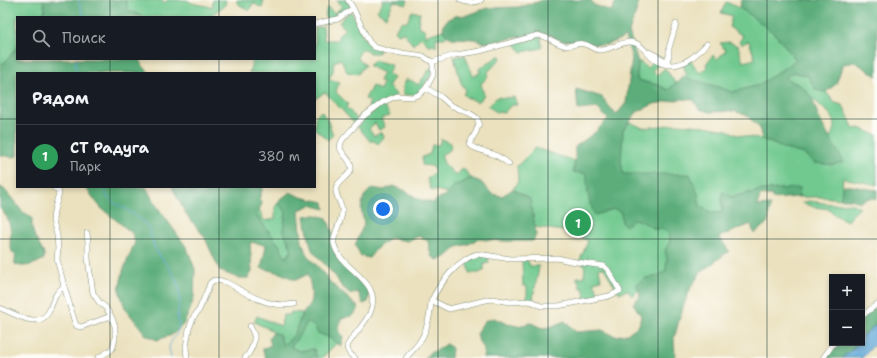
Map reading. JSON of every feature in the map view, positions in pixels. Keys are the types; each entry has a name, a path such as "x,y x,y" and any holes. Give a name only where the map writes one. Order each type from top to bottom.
{"street":[{"path":"348,0 367,38 374,47 391,52 423,56 432,62 433,66 433,75 426,88 418,95 412,97 397,96 384,102 364,116 340,144 340,150 351,166 350,172 336,188 342,206 342,213 334,243 345,263 368,284 372,292 370,312 348,346 349,352 356,358"},
{"path":"461,1 477,2 481,0"},
{"path":"316,24 338,19 353,8"},
{"path":"668,62 669,48 676,24"},
{"path":"432,62 538,35 564,46 585,44 597,50 603,50 625,42 636,43 652,54 674,65 682,63 695,56 707,44"},
{"path":"426,88 441,97 450,105 477,118 479,123 469,144 470,146 496,155 509,164"},
{"path":"54,188 58,192 53,221 57,235 57,259 75,323 77,326 81,326 111,316"},
{"path":"87,233 93,293 111,316 115,326 114,344 111,350 98,358"},
{"path":"406,358 422,336 428,322 431,300 446,277 463,260 473,255 478,254 511,259 557,258 604,266 608,270 620,291 608,296 558,306 541,306 529,301 516,302 493,299 448,310 431,300"},
{"path":"187,358 186,347 189,329 193,318 199,310 210,283 214,280 222,280 261,300 287,305 294,304"},
{"path":"0,308 19,318 37,320 42,318 48,312 55,294 64,286"},
{"path":"865,314 877,304"},
{"path":"245,358 248,356 252,346 254,335 250,326"},
{"path":"823,358 832,346"}],"green space":[{"path":"0,0 43,0 45,10 40,16 16,16 16,48 5,62 0,65"},
{"path":"43,0 125,0 129,11 142,16 40,16 45,10"},
{"path":"125,0 161,0 165,3 167,0 187,0 192,3 212,7 213,0 226,0 225,5 210,16 142,16 128,11"},
{"path":"237,0 264,0 262,8 253,3 249,11 237,3"},
{"path":"337,0 346,0 351,8 336,17 325,18 328,7 334,13 342,7"},
{"path":"381,0 408,0 406,5 394,1 386,17 377,11 383,2"},
{"path":"541,0 591,0 594,5 611,11 617,0 640,0 629,32 638,62 637,80 658,85 668,90 680,80 686,79 699,81 733,92 759,85 796,60 777,36 740,8 741,0 877,0 877,76 855,62 843,64 836,84 826,92 816,90 808,76 793,72 785,78 803,87 812,98 819,118 844,162 832,165 814,163 804,154 785,149 762,139 759,127 746,115 734,111 710,112 699,109 694,100 681,99 654,104 637,112 623,130 621,161 623,174 690,174 698,194 700,207 713,213 722,212 722,192 731,197 763,190 800,188 799,197 772,199 772,195 760,196 757,206 770,205 768,222 754,234 751,224 719,237 729,251 701,272 691,287 683,307 674,338 675,355 673,358 483,358 484,348 479,342 477,333 484,321 494,318 507,324 518,326 531,323 542,328 550,327 565,321 576,332 602,330 615,336 627,334 639,325 641,316 633,303 640,297 639,290 636,285 646,278 657,276 666,271 667,258 665,250 670,241 669,233 662,229 655,229 634,219 626,226 622,223 621,212 614,209 595,215 588,195 587,174 573,172 575,147 594,133 608,119 597,108 578,110 576,89 602,97 616,115 626,103 632,58 625,37 606,45 591,44 582,41 562,41 542,33 485,43 475,39 452,38 443,30 444,24 448,19 455,16 468,15 487,8 518,7"},
{"path":"726,2 740,8 777,36 796,60 759,85 733,92 699,81 682,79 681,77 687,75 683,65 690,60 700,73 707,67 706,64 713,55 717,59 726,51 720,43 729,42 738,46 743,62 755,59 749,41 742,44 739,42 743,36 729,27 732,16 721,13"},
{"path":"412,11 420,13 418,25 425,30 425,36 443,30 447,36 444,38 436,38 436,47 432,44 429,46 421,37 413,45 403,32 398,34 395,30 402,21 407,22"},
{"path":"352,12 360,31 368,44 380,50 378,53 370,53 362,49 357,57 365,65 358,74 347,72 341,59 334,62 333,71 329,79 339,82 336,92 348,104 346,107 358,120 354,123 325,92 316,98 316,72 249,72 253,60 316,60 316,28 323,26 324,40 337,40 340,33 345,29 339,22 348,13"},
{"path":"537,37 541,38 542,48 522,52 514,43"},
{"path":"16,48 16,60 140,60 143,66 149,72 16,72 16,156 12,157 0,155 0,65 5,62"},
{"path":"465,55 473,76 480,73 479,69 500,55 501,58 488,72 488,76 481,84 484,95 478,102 466,97 463,94 466,90 461,83 454,57"},
{"path":"374,60 392,65 388,74 394,78 388,86 397,95 372,109 368,107 370,101 365,99 372,86 380,90 383,83 379,81 383,73 369,66"},
{"path":"654,61 659,64 652,71 657,75 665,68 676,84 668,90 658,85 637,80 638,62 641,62 647,68"},
{"path":"432,66 432,73 423,88 417,94 403,95 403,86 407,79 418,85"},
{"path":"793,72 808,76 816,90 826,92 835,103 843,105 854,129 860,128 876,135 877,134 877,185 843,178 841,199 799,197 800,188 763,190 731,197 723,192 722,212 713,213 700,207 698,194 623,174 621,161 623,130 630,122 643,128 678,124 727,130 738,135 762,139 785,149 804,154 814,163 835,129 832,116 812,98 803,87 785,78"},
{"path":"497,97 514,97 517,105 511,105 504,113 496,112 488,106"},
{"path":"383,105 390,115 381,119 385,127 379,130 375,123 369,129 374,136 382,132 384,137 378,144 374,141 370,141 357,126"},
{"path":"321,111 328,121 333,135 328,140 316,130 316,116"},
{"path":"441,139 451,143 450,150 441,155 444,163 456,176 463,168 471,178 455,185 448,194 441,191 431,190 427,179 435,172 432,166 422,165 422,157 430,154 432,145 439,145"},
{"path":"535,148 575,161 574,172 587,174 590,205 617,208 621,212 622,223 634,219 655,229 662,229 669,233 670,242 665,250 667,258 666,271 657,276 646,278 637,285 639,290 632,296 628,290 619,293 604,268 599,268 601,280 594,282 600,297 586,300 583,288 580,288 577,277 584,277 585,265 579,262 588,241 571,232 535,227 530,199 513,189 518,182 517,166"},
{"path":"471,178 481,182 492,194 502,196 513,189 530,199 536,235 533,241 477,239 469,244 457,247 446,257 437,260 431,256 428,241 419,236 407,241 390,238 377,248 369,258 361,256 355,245 364,224 361,209 364,196 372,188 384,190 393,186 404,190 418,199 433,203 439,198 448,194 455,185"},
{"path":"842,186 877,190 877,199 873,198 860,202 851,199 841,199"},
{"path":"0,187 4,189 23,212 32,219 32,228 44,254 44,259 26,266 15,264 15,256 12,252 10,243 11,231 8,219 0,208"},
{"path":"86,188 147,188 154,202 187,248 195,269 194,297 183,325 172,335 157,340 146,335 125,308 119,290 123,271 135,242 132,233 101,208"},
{"path":"173,188 263,188 259,199 262,204 256,215 279,245 286,258 292,250 283,230 286,212 278,203 290,192 301,197 324,202 325,209 311,205 299,210 302,242 307,255 324,273 330,282 359,308 353,316 341,318 339,330 343,337 341,346 328,337 318,333 313,325 307,322 291,347 299,351 314,349 317,358 266,358 262,349 271,345 269,338 273,333 279,334 283,345 287,342 294,334 301,317 309,305 311,300 311,292 308,274 296,280 280,273 261,268 266,245 250,242 252,272 248,278 238,278 220,271 204,236 186,214"},
{"path":"809,201 832,204 848,203 860,208 847,221 835,215 829,209 814,207 802,203"},
{"path":"278,203 286,212 283,230 292,250 286,259 279,245 256,215 259,209 264,221 275,219 275,207"},
{"path":"316,215 327,218 333,234 331,244 344,266 363,282 370,293 368,302 363,304 358,292 351,294 341,286 336,277 312,250 305,216"},
{"path":"477,255 488,256 489,263 484,264 484,270 480,271 480,273 470,273 467,260"},
{"path":"522,260 528,261 530,266 539,266 533,300 527,299 527,286 523,286"},
{"path":"877,306 877,324 865,334 865,316"},
{"path":"291,312 303,313 295,333 290,340 283,345 279,334 273,333 271,330 254,322 257,316 281,326 283,315 290,315"},
{"path":"307,322 313,324 318,333 337,343 322,358 317,358 313,349 299,351 291,347"},
{"path":"446,344 452,348 451,358 425,358 430,352 436,351"},
{"path":"835,346 855,346 842,358 826,358"}],"water":[{"path":"877,324 877,343 862,358 842,358 855,346 865,346 865,334"}],"waterway":[{"path":"78,0 84,16"},
{"path":"77,60 75,63 77,72"},
{"path":"103,188 109,199 144,222 149,229 158,254 176,279 180,294 177,318 179,325 177,334 169,347 171,358"}],"place":[{"name":"СТ Радуга","path":"578,223"}]}
